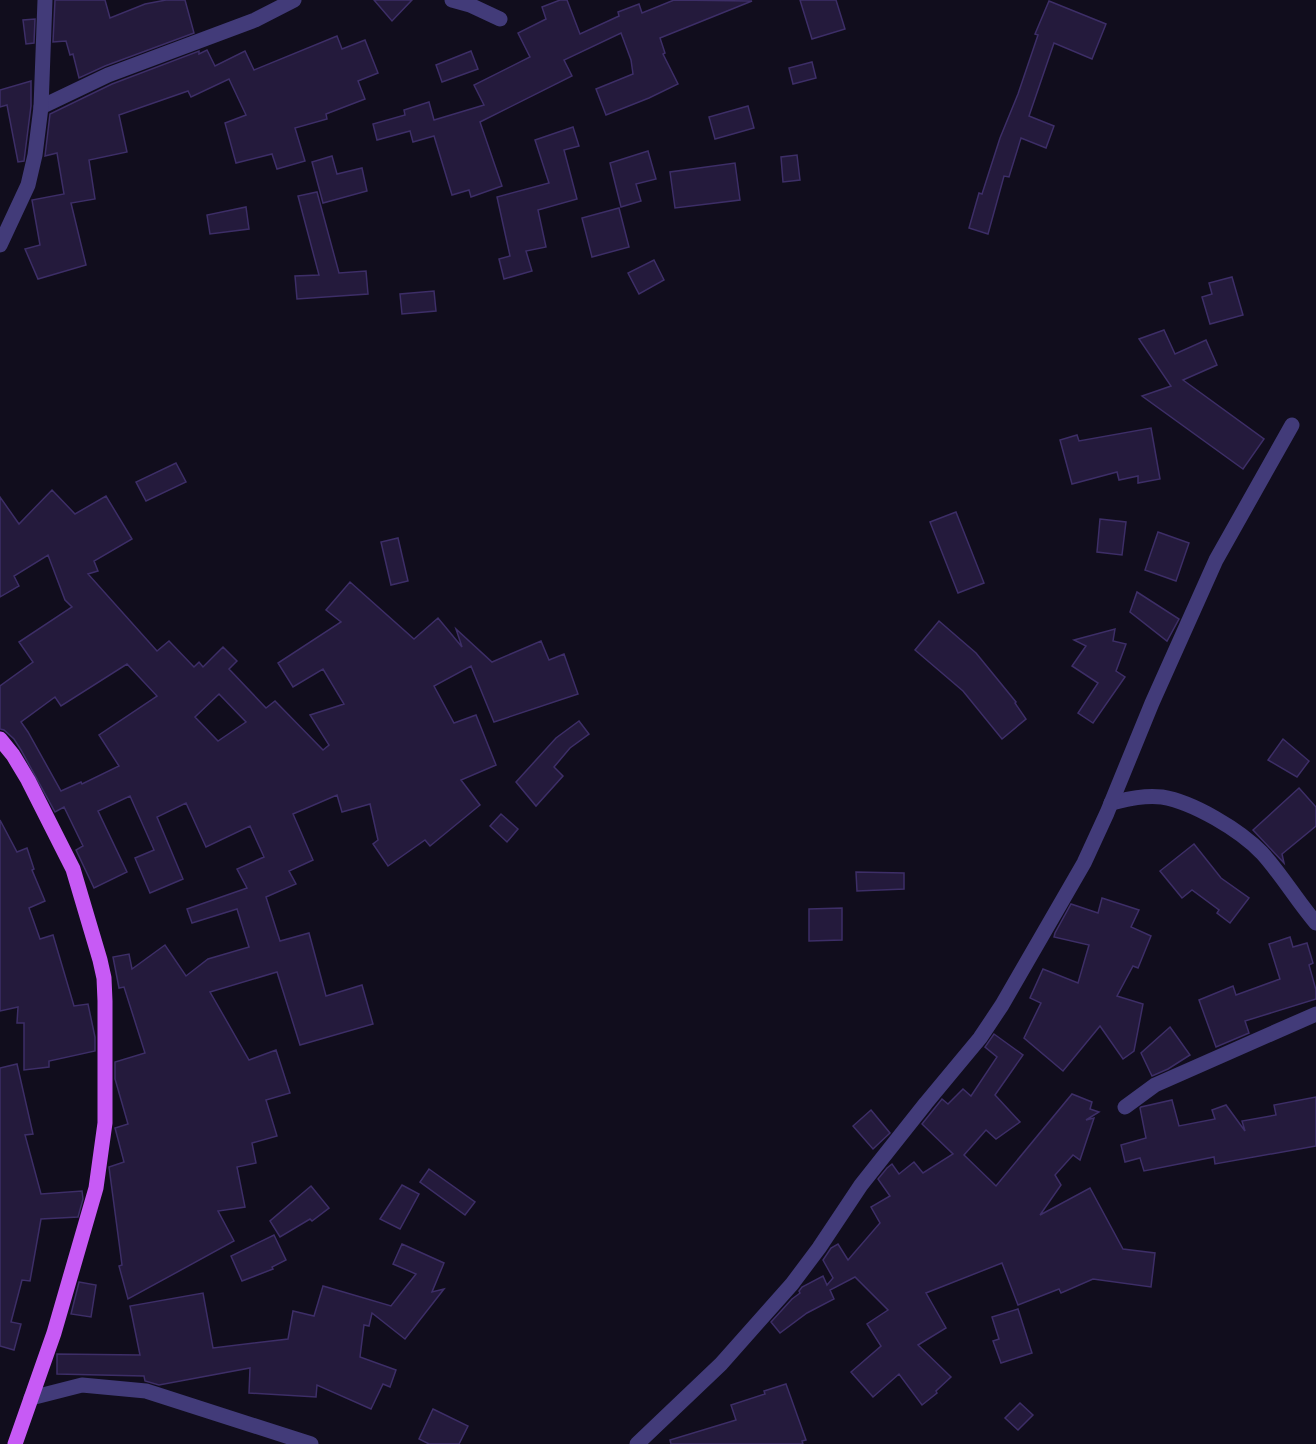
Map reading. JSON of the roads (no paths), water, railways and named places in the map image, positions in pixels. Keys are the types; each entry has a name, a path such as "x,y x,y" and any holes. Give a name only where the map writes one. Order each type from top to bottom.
{"main road":[{"path":"0,739 14,755 73,869 104,978 105,1001 105,1123 96,1188 54,1333 15,1444"}],"street":[{"path":"0,245 28,185 39,134 45,0"},
{"path":"41,107 108,75 255,20 294,0"},
{"path":"452,0 470,5 500,19"},
{"path":"637,1444 721,1364 792,1284 861,1185 980,1038 1002,1005 1084,862 1216,560 1292,425"},
{"path":"1111,803 1143,796 1160,797 1174,800 1215,819 1237,833 1261,853 1316,923"},
{"path":"1125,1107 1155,1085 1316,1014"},
{"path":"31,1398 82,1385 146,1391 311,1444"}]}
